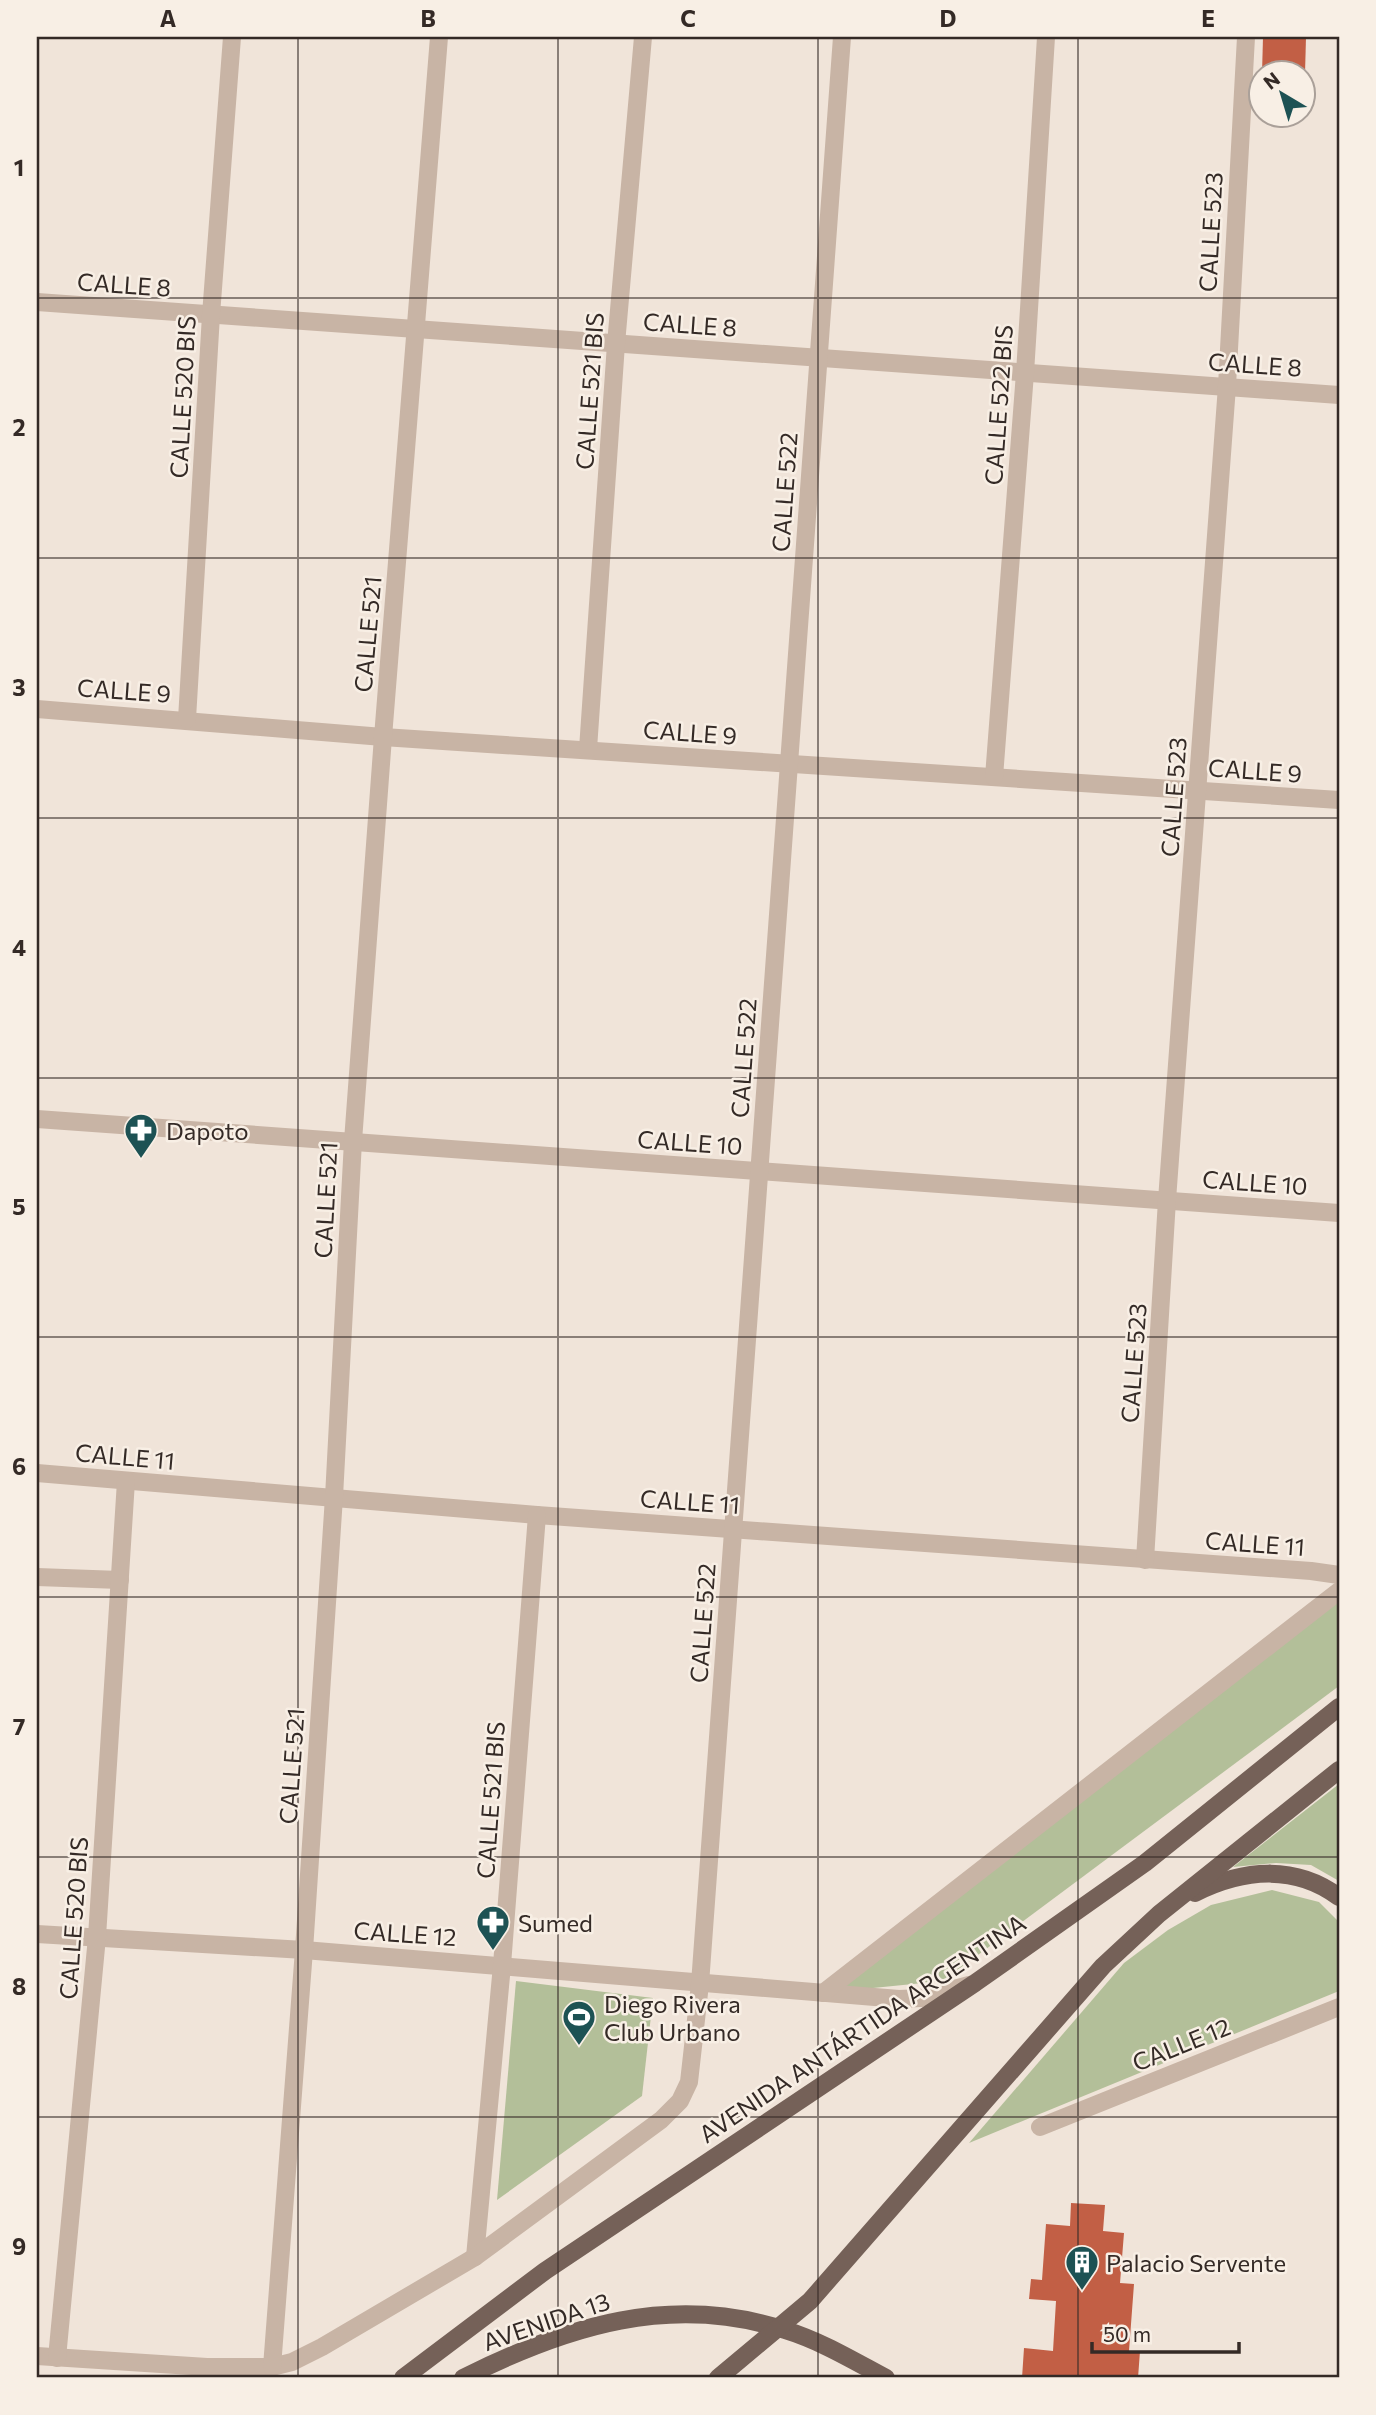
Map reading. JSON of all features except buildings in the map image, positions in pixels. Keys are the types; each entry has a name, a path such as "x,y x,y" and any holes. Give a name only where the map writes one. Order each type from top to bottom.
{"main road":[{"name":"AVENIDA ANTÁRTIDA ARGENTINA","path":"403,2378 545,2271 975,1983 1145,1863 1339,1707"},
{"path":"718,2378 810,2301 1103,1966 1159,1914 1339,1770"},
{"path":"1159,1914 1228,1878 1265,1873 1295,1875 1316,1882 1339,1897"},
{"name":"AVENIDA 13","path":"463,2378 522,2350 592,2326 635,2317 678,2313 731,2316 788,2331 886,2378"}],"street":[{"name":"CALLE 520 BIS","path":"187,719 211,315 232,37"},
{"name":"CALLE 521","path":"272,2367 304,1950 334,1497 353,1141 439,37"},
{"name":"CALLE 521 BIS","path":"588,749 616,344 643,37"},
{"name":"CALLE 522","path":"689,2082 700,1984 842,37"},
{"name":"CALLE 522 BIS","path":"994,777 1025,373 1046,37"},
{"name":"CALLE 523","path":"1145,1560 1167,1200 1227,386 1246,37"},
{"name":"CALLE 8","path":"37,302 1339,395"},
{"name":"CALLE 9","path":"37,709 187,719 383,737 1339,800"},
{"name":"CALLE 10","path":"37,1119 1339,1213"},
{"name":"CALLE 11","path":"37,1473 537,1515 1311,1571 1339,1576"},
{"name":"CALLE 520 BIS","path":"57,2358 97,1937 126,1481"},
{"name":"CALLE 521 BIS","path":"475,2257 502,1965 537,1515"},
{"path":"37,1577 120,1580"},
{"name":"AVENIDA ANTÁRTIDA ARGENTINA","path":"823,1993 1339,1591"},
{"name":"CALLE 12","path":"37,1934 304,1950 899,1999 921,1998 975,1983"},
{"name":"CALLE 12","path":"1041,2127 1339,2007"},
{"name":"AVENIDA ANTÁRTIDA ARGENTINA","path":"272,2367 292,2362 322,2347 475,2257 661,2120 680,2101 689,2082"},
{"path":"37,2357 205,2373 272,2367"}],"green space":[{"path":"1339,1600 1339,1686 943,1981 823,1993"},
{"path":"1339,1784 1339,1881 1311,1865 1276,1863 1233,1867"},
{"path":"1272,1890 1319,1902 1339,1922 1339,1991 969,2143 1124,1963 1168,1930 1211,1905"},
{"name":"Diego Rivera Club Urbano","path":"516,1981 653,1998 642,2096 497,2200"}],"place":[{"name":"Dapoto","path":"141,1160"},
{"name":"Sumed","path":"493,1952"},
{"name":"Diego Rivera Club Urbano","path":"579,2047"},
{"name":"Palacio Servente","path":"1082,2292"}]}
